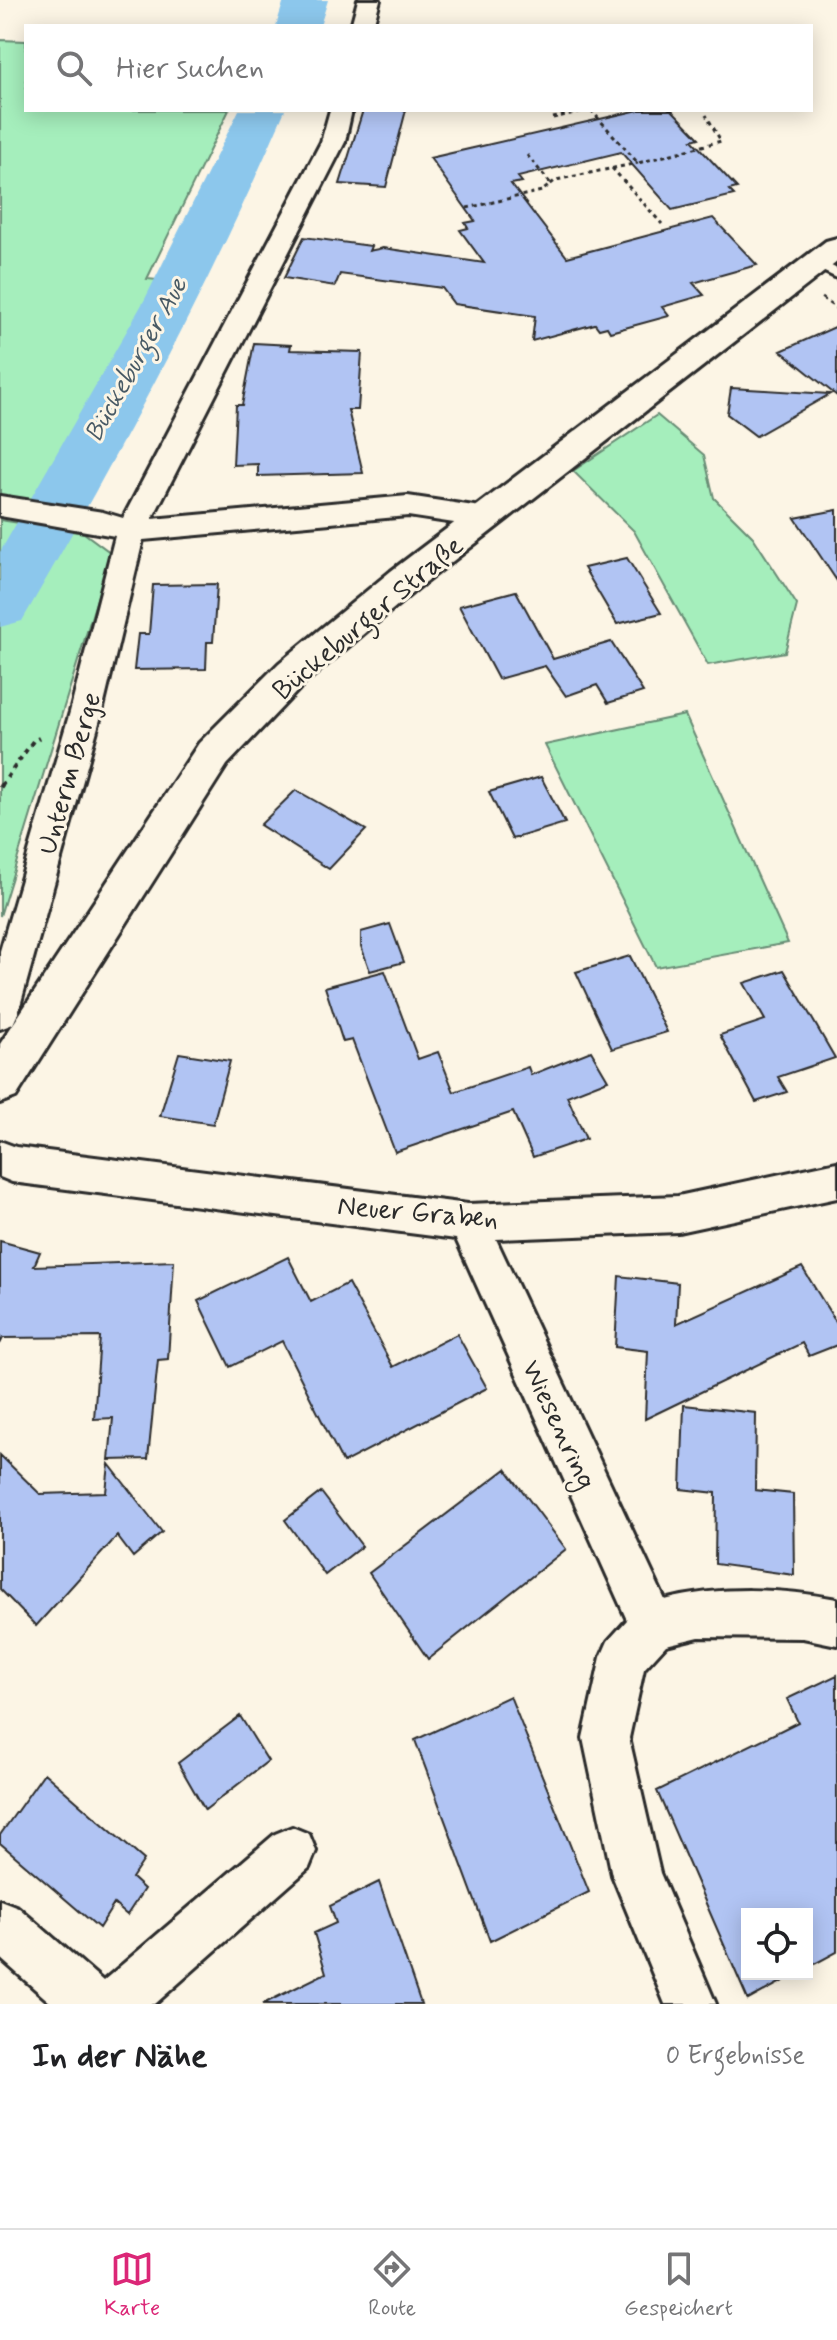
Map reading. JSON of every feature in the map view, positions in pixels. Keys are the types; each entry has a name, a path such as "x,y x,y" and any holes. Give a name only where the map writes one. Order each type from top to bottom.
{"street":[{"path":"363,24 369,0"},
{"name":"Unterm Berge","path":"0,1013 86,712 117,527 333,142 340,112"},
{"name":"Bückeburger Straße","path":"0,1083 213,754 292,673 404,580 830,261"},
{"path":"6,506 117,527 408,506 487,518"},
{"name":"Neuer Graben","path":"0,1158 12,1164 468,1222 678,1214 837,1180"},
{"name":"Wiesenring","path":"468,1222 653,1626"},
{"path":"691,2004 636,1875 606,1738 624,1657 653,1626 699,1614 803,1615 837,1622"},
{"path":"116,2004 292,1851"},
{"path":"0,1925 91,2004"}],"path":[{"path":"553,118 580,112"},
{"path":"591,112 638,163"},
{"path":"467,208 542,191 551,184 721,141 706,115"},
{"path":"527,155 551,184"},
{"path":"612,168 662,224"}],"green space":[{"path":"0,40 24,41 24,112 228,112 147,279 179,282 53,505 0,496"},
{"path":"657,415 704,455 714,498 753,537 797,605 785,652 708,665 634,531 573,471"},
{"path":"0,520 84,533 111,553 0,916"},
{"path":"685,715 788,943 656,967 545,745"}],"building":[{"path":"362,112 405,112 386,187 340,184"},
{"path":"630,112 674,112 699,138 692,140 737,188 729,190 734,195 672,210 621,152 518,177 522,182 511,184 567,257 713,218 757,265 693,283 704,295 662,307 669,316 610,332 607,327 599,329 595,324 532,341 535,316 454,304 442,288 340,274 335,286 284,278 304,237 371,246 369,251 383,248 484,263 460,230 468,228 465,223 475,221 430,158"},
{"path":"837,326 837,396 781,351"},
{"path":"254,343 291,345 290,350 362,352 358,410 348,410 363,473 258,476 258,464 233,465 236,405 242,405"},
{"path":"731,388 830,394 756,436 727,414"},
{"path":"837,510 837,581 795,518"},
{"path":"627,558 661,613 617,624 584,568"},
{"path":"217,584 213,642 207,642 206,669 134,670 138,634 149,634 153,585"},
{"path":"516,591 553,659 611,642 643,692 608,703 597,685 566,696 545,666 498,679 459,606"},
{"path":"541,777 565,823 512,839 489,792"},
{"path":"296,790 366,830 329,869 260,825"},
{"path":"390,924 404,962 370,971 361,946 361,932"},
{"path":"630,956 667,1032 612,1049 576,972"},
{"path":"784,970 835,1058 778,1077 787,1092 756,1102 720,1035 765,1020 744,983"},
{"path":"385,971 418,1059 438,1052 454,1092 528,1067 531,1075 591,1051 608,1080 567,1096 586,1139 533,1157 513,1112 395,1152 352,1040 343,1042 325,987"},
{"path":"179,1053 230,1061 213,1124 160,1116"},
{"path":"0,1241 40,1252 34,1266 174,1261 168,1359 158,1360 148,1459 109,1460 113,1418 94,1419 100,1337 3,1338 0,1344"},
{"path":"288,1257 311,1302 348,1283 393,1367 457,1334 487,1388 343,1463 282,1341 230,1367 198,1301"},
{"path":"802,1267 837,1324 837,1345 809,1356 802,1343 645,1419 648,1351 615,1347 619,1276 678,1283 676,1324"},
{"path":"684,1405 756,1413 755,1490 793,1494 794,1575 715,1564 716,1493 681,1489"},
{"path":"0,1455 40,1494 106,1492 109,1464 162,1532 133,1557 117,1536 36,1626 0,1589"},
{"path":"506,1469 566,1549 428,1659 369,1573"},
{"path":"321,1492 362,1546 325,1575 285,1520"},
{"path":"837,1675 837,1952 813,1965 813,1908 741,1908 741,1980 785,1980 748,2000 657,1791 798,1722 787,1699"},
{"path":"510,1696 589,1892 490,1941 415,1740"},
{"path":"240,1716 268,1761 205,1810 178,1763"},
{"path":"44,1773 144,1860 132,1878 144,1889 127,1915 114,1904 99,1928 0,1843 0,1835"},
{"path":"379,1882 421,2004 263,2004 326,1973 314,1933 336,1923 330,1906"}],"waterway":[{"name":"Bückeburger Aue","path":"299,24 306,0"},
{"name":"Bückeburger Aue","path":"0,605 171,299 234,174 261,112"}]}
